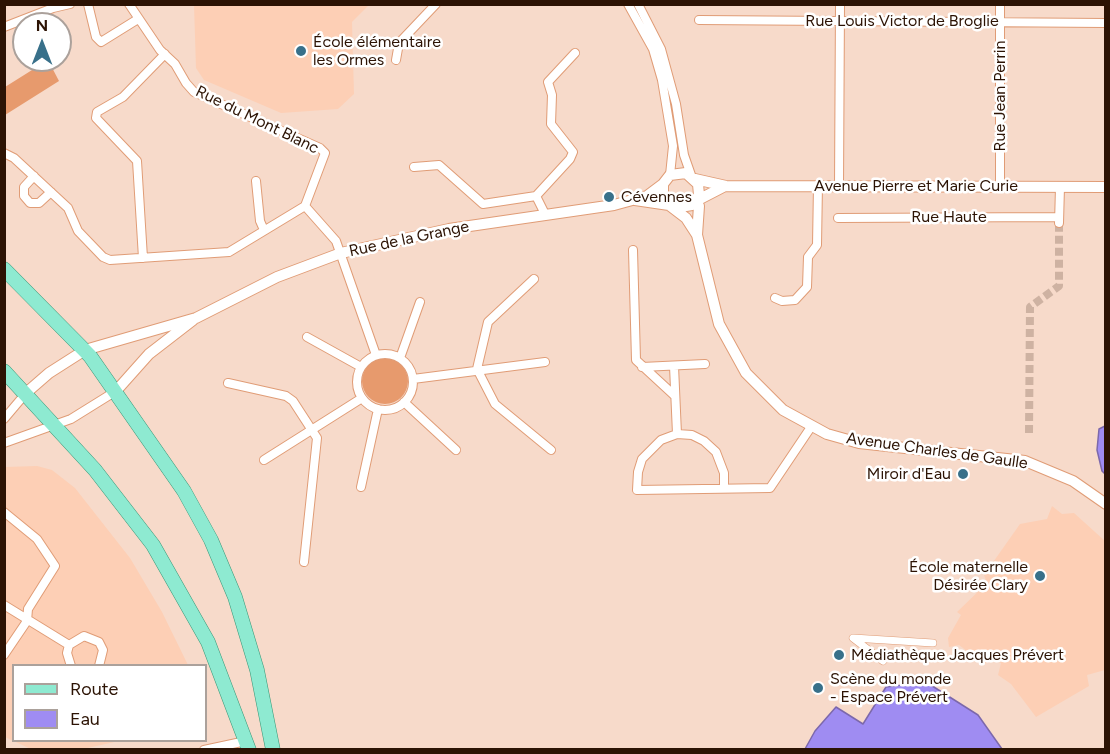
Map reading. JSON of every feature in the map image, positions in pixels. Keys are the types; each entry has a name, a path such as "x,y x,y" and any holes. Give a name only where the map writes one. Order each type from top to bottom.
{"main road":[{"path":"4,269 85,350 116,391 184,491 218,554 245,629 273,750"},
{"path":"4,371 56,426 135,521 163,561 212,650 247,746"}],"street":[{"path":"4,27 53,8 70,4"},
{"path":"88,4 96,37 101,42 138,19"},
{"name":"Rue du Mont Blanc","path":"129,4 194,92 320,148 325,153 325,159 305,206"},
{"path":"396,60 399,44 436,4"},
{"path":"628,4 653,49 662,80 672,136 663,195 672,207 686,208 696,201 699,189 684,155 676,104 661,49 638,4"},
{"path":"839,186 840,4"},
{"name":"Rue Jean Perrin","path":"1000,4 1000,187"},
{"name":"Rue Louis Victor de Broglie","path":"699,20 1106,22"},
{"path":"414,167 439,165 483,204 536,196 570,159 573,152 551,124 552,95 548,87 551,78 575,53"},
{"path":"142,258 137,161 96,118 97,112 123,97 165,54"},
{"path":"4,153 14,158 68,208 78,231 103,257 110,260 229,252 305,206 336,241 342,253 376,355"},
{"path":"667,180 681,172 693,177"},
{"path":"34,176 24,187 24,196 30,203 39,204 51,192"},
{"name":"Avenue Pierre et Marie Curie","path":"693,177 726,186 1106,187"},
{"name":"Rue de la Grange","path":"634,200 667,180"},
{"path":"256,181 260,221 264,230"},
{"path":"775,298 782,301 795,300 807,287 808,257 817,245 818,185"},
{"name":"Avenue Pierre et Marie Curie","path":"696,201 726,186"},
{"name":"Rue Haute","path":"838,218 1059,220 1060,187"},
{"path":"536,196 544,214"},
{"name":"Rue de la Grange","path":"26,393 49,373 85,350 195,318 277,277 342,253 449,229 634,200 672,207"},
{"name":"Avenue Charles de Gaulle","path":"696,201 699,206 697,235 717,318 736,359 763,393 783,410 811,426 844,439 871,445 1026,461 1073,481 1106,504"},
{"name":"Avenue Charles de Gaulle","path":"672,207 686,218 697,235"},
{"path":"633,250 639,364 675,396"},
{"path":"534,279 488,322 477,369 495,404 551,450"},
{"path":"400,358 420,302"},
{"name":"Rue de la Grange","path":"116,391 149,354 195,318"},
{"path":"307,337 361,367"},
{"path":"384,354 400,358 406,363 413,379 410,396 394,408 378,409 362,398 357,383 361,367 376,355 384,354"},
{"path":"413,379 545,362"},
{"path":"639,364 674,366 705,364"},
{"path":"674,366 677,435"},
{"path":"228,383 286,396 293,401 317,438 304,562"},
{"path":"4,443 56,426 88,410 116,391"},
{"path":"4,419 26,393"},
{"path":"264,460 362,398"},
{"path":"404,402 456,450"},
{"path":"361,488 378,409"},
{"path":"724,487 724,473 716,452 704,441 692,435 677,435 661,440 642,459 638,472 637,490 770,488 811,426"},
{"path":"4,512 37,539 55,566 28,609 27,621 4,655"},
{"path":"4,605 69,645"},
{"path":"70,664 67,653 69,645 84,636 92,637 103,650 100,664"},
{"path":"883,661 853,638 933,643"},
{"path":"204,750 247,746"}],"shaded area":[{"path":"194,5 369,5 352,22 354,94 338,109 281,113 204,80 196,68"},
{"path":"29,72 54,72 59,81 5,115 5,87"},
{"path":"385,358 401,365 408,381 401,397 385,404 369,397 362,381 369,365"},
{"path":"37,466 52,470 75,488 130,558 162,612 188,664 12,664 12,740 5,737 5,467"},
{"path":"1052,506 1062,514 1074,513 1105,541 1105,670 1087,675 1089,686 1036,717 1011,684 998,675 1001,663 992,658 984,664 959,645 949,647 948,638 961,615 957,612 987,583 984,575 1020,524 1047,519"},
{"path":"16,742 114,742 83,749 33,750"}],"water":[{"path":"1105,426 1105,474 1102,471 1097,450 1099,429"},
{"path":"926,682 978,715 1002,749 805,749 815,731 836,707 863,724 886,687"}],"tunnel":[{"path":"1029,433 1030,307 1059,286 1059,223"}],"place":[{"name":"École élémentaire les Ormes","path":"301,51"},
{"name":"Cévennes","path":"609,197"},
{"name":"Miroir d'Eau","path":"963,474"},
{"name":"École maternelle Désirée Clary","path":"1040,576"},
{"name":"Médiathèque Jacques Prévert","path":"839,655"},
{"name":"Scène du monde - Espace Prévert","path":"818,688"}]}
